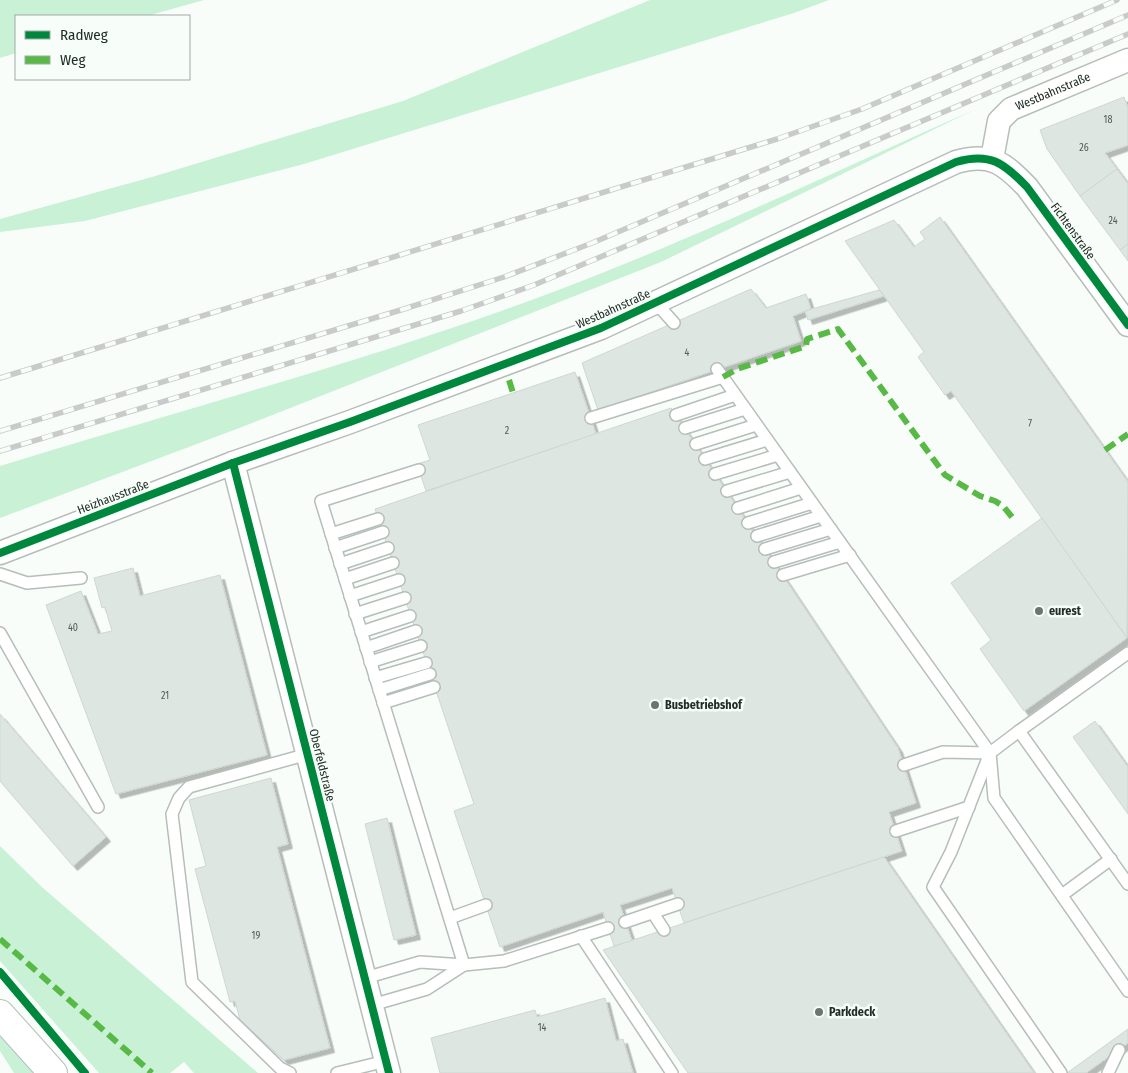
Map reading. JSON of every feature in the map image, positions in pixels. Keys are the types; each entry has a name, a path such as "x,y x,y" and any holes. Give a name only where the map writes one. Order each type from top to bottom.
{"highway":[{"path":"0,1014 53,1073"}],"street":[{"name":"Westbahnstraße","path":"233,463 350,422 601,328 956,162 973,156 992,159 999,121 1011,109 1128,60"},
{"name":"Fichtenstraße","path":"992,159 1010,170 1027,187 1128,325"},
{"name":"Heizhausstraße","path":"0,553 233,463"},
{"name":"Oberfeldstraße","path":"233,463 387,1067"}],"lane":[{"path":"656,303 674,323"},
{"path":"591,418 720,373 990,753 994,798 1128,990"},
{"path":"676,415 735,395"},
{"path":"685,428 745,408"},
{"path":"696,444 756,425"},
{"path":"705,459 767,440"},
{"path":"715,474 778,455"},
{"path":"419,470 321,501 464,965"},
{"path":"727,491 790,472"},
{"path":"738,508 801,488"},
{"path":"748,523 812,502"},
{"path":"757,536 822,516"},
{"path":"331,534 378,518"},
{"path":"765,549 831,529"},
{"path":"335,548 383,532"},
{"path":"774,562 840,542"},
{"path":"340,564 388,548"},
{"path":"783,575 850,555"},
{"path":"345,579 393,563"},
{"path":"0,574 27,583 81,578"},
{"path":"350,596 399,580"},
{"path":"355,614 405,598"},
{"path":"361,632 410,616"},
{"path":"366,648 416,632"},
{"path":"0,633 98,807"},
{"path":"370,662 421,646"},
{"path":"1061,1073 933,887 951,852 990,753 1128,653"},
{"path":"375,678 428,668 379,690"},
{"path":"383,703 434,687"},
{"path":"1019,731 1128,884"},
{"path":"904,765 942,752 990,753"},
{"path":"290,1073 280,1068 192,982 172,814 179,798 189,787 308,754"},
{"path":"896,831 969,807"},
{"path":"1062,895 1111,859"},
{"path":"626,922 678,904"},
{"path":"450,918 486,905"},
{"path":"652,913 664,930"},
{"path":"365,978 420,962 464,965 504,961 608,928"},
{"path":"582,936 672,1073"},
{"path":"372,1004 426,989 464,965"},
{"path":"1108,1073 1119,1050"},
{"path":"337,1073 387,1067"}],"green space":[{"path":"0,0 204,0 151,15 15,15 15,53 0,58"},
{"path":"650,0 829,0 794,13 304,164 85,221 0,232 0,219 152,177 403,101"},
{"path":"976,109 661,262 242,427 0,518 0,466 382,351 533,299 607,271 700,232"},
{"path":"0,846 43,888 258,1073 194,1073 184,1062 170,1073 99,1073 0,961"},
{"path":"0,1032 37,1073 14,1073 0,1051"}],"building":[{"path":"1124,97 1128,108 1128,145 1105,153 1117,169 1080,196 1047,149 1040,130"},
{"path":"1117,169 1128,184 1128,244 1120,250 1080,196"},
{"path":"940,217 1128,482 1127,638 951,391 945,395 918,357 924,352 845,241 894,220 914,247 925,239 920,232"},
{"path":"1128,244 1128,261 1120,250"},
{"path":"751,289 766,308 806,294 811,309 793,316 801,341 598,410 582,363"},
{"path":"879,290 884,296 808,320 805,311"},
{"path":"575,372 596,434 426,491 417,464 430,460 418,425"},
{"name":"Busbetriebshof","path":"671,408 898,748 916,803 889,812 902,851 684,923 672,888 620,905 632,941 614,946 603,912 500,947 454,811 474,804 375,509"},
{"name":"eurest","path":"1042,518 1127,638 1024,711 980,649 991,640 951,583"},
{"path":"133,568 140,596 220,575 267,755 116,794 46,605 81,591 98,634 112,631 105,607 102,608 94,578"},
{"path":"0,714 106,837 73,866 0,781"},
{"path":"1095,721 1128,767 1128,814 1073,737"},
{"path":"271,778 288,844 277,847 330,1048 284,1060 240,1020 235,1001 230,1002 195,869 206,866 189,800"},
{"path":"387,818 416,935 394,940 365,824"},
{"name":"Parkdeck","path":"884,857 1034,1073 688,1073 603,950"},
{"path":"605,998 616,1041 623,1039 633,1073 440,1073 431,1038 535,1010 537,1017"},
{"path":"1128,1029 1128,1043 1086,1073 1067,1073"}],"railway":[{"path":"0,378 777,139 862,109 1117,0"},
{"path":"0,431 504,277 592,243 1128,15"},
{"path":"0,451 461,311 534,285 1128,34"}],"marked path":[{"path":"723,377 737,369 806,346 807,339 838,329 945,475 980,496 1003,506 1012,517"},
{"path":"509,380 513,393"},
{"path":"1105,450 1128,434"},
{"path":"0,939 152,1073"}],"cycle path":[{"path":"0,553 233,463 350,422 601,328 956,162 968,159 978,158 996,162 1011,172 1027,187 1128,325"},
{"path":"233,463 389,1073"},
{"path":"0,972 85,1073"}],"place":[{"name":"eurest","path":"1039,611"},
{"name":"Busbetriebshof","path":"655,705"},
{"name":"Parkdeck","path":"819,1012"}]}
